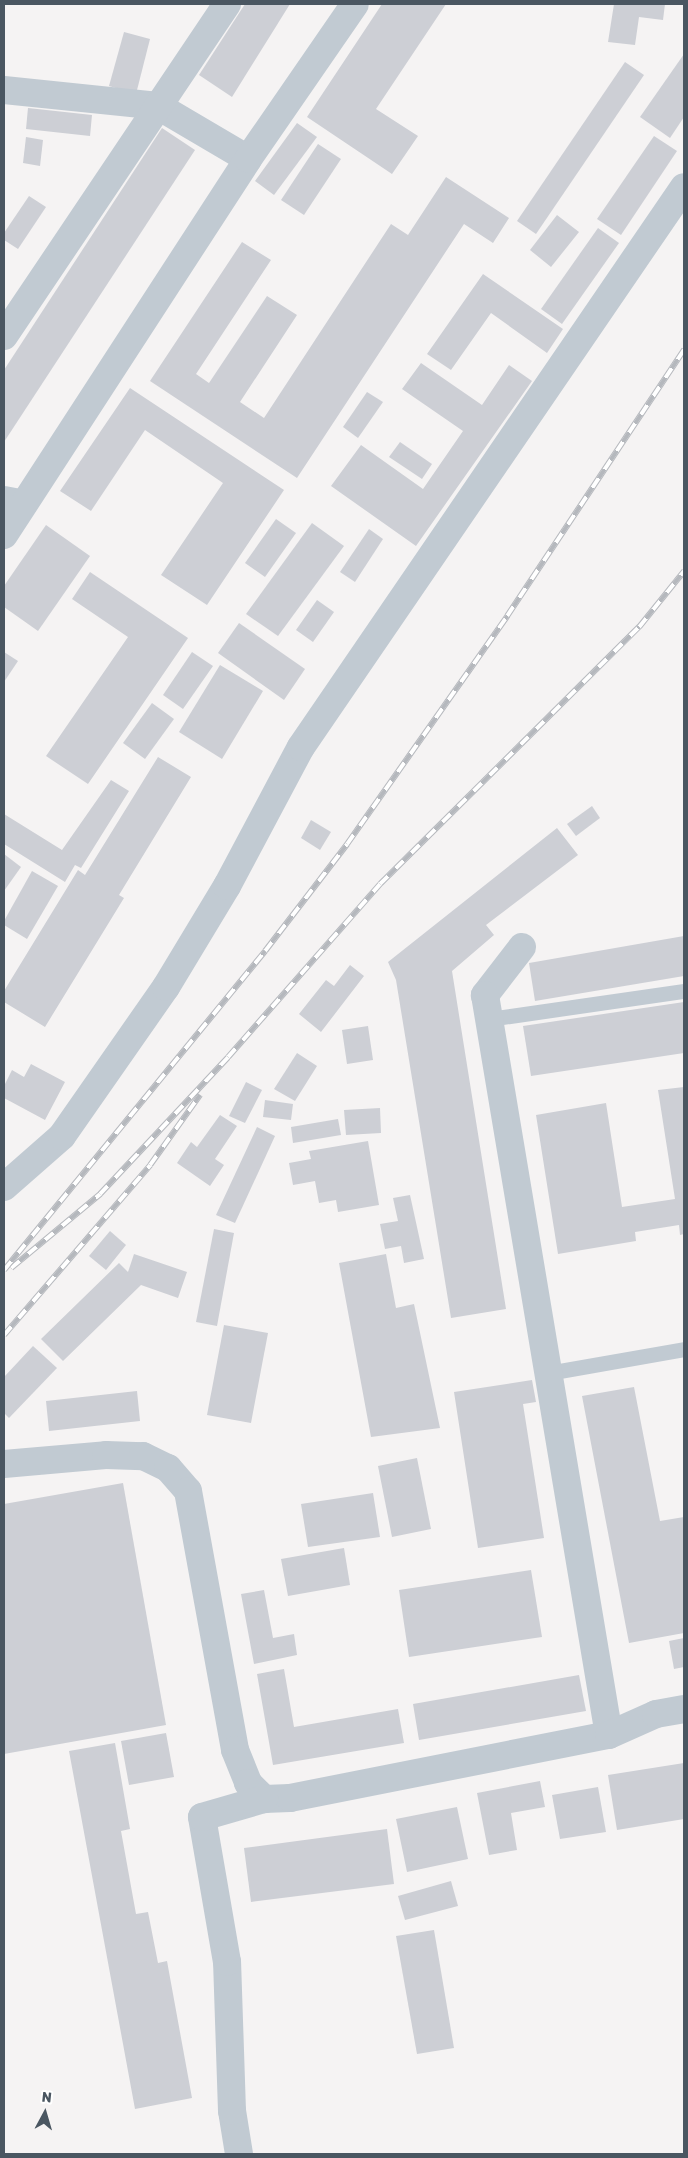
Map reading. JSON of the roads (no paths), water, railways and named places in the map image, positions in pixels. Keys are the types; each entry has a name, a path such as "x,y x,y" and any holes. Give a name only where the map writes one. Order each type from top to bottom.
{"street":[{"path":"4,336 227,4"},
{"path":"4,535 14,502 355,4"},
{"path":"4,90 158,106 248,159"},
{"path":"4,1187 62,1136 166,987 227,886 301,747 684,188"},
{"path":"522,947 485,995 609,1735"},
{"path":"4,1464 106,1455 142,1456 168,1468 188,1491 235,1750 248,1783 264,1799"},
{"path":"239,2154 232,2110 227,1962 202,1818 264,1799 290,1798 609,1735 656,1714 684,1709"}],"lane":[{"path":"489,1019 684,991"},
{"path":"548,1373 684,1349"}],"railway":[{"path":"4,1270 265,951 347,844 507,616 684,350"},
{"path":"11,1268 100,1194 228,1057 380,884 639,627 684,571"},
{"path":"4,1335 150,1165 200,1095"}]}
